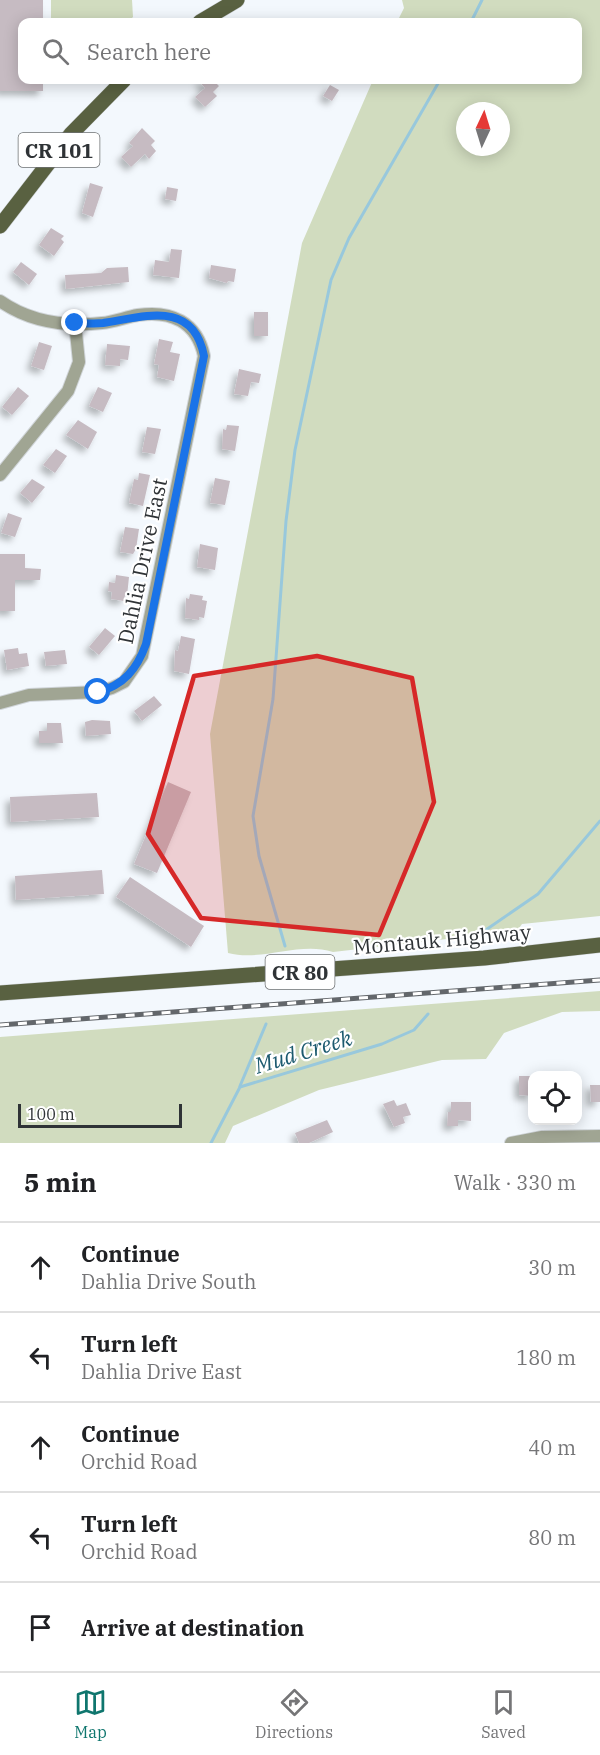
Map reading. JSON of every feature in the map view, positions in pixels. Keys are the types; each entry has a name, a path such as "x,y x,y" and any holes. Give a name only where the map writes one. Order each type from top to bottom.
{"main road":[{"path":"207,18 237,0"},
{"name":"CR 101","path":"0,226 71,134 120,84"},
{"name":"Montauk Highway","path":"0,993 484,958 600,945"}],"street":[{"name":"Dahlia Drive East","path":"0,301 22,314 46,322 102,323 138,315 159,314 181,321 195,330 201,343 203,369 146,644 134,669 124,682 98,692 28,695 0,703"},
{"path":"0,475 68,390 79,363 80,351 75,323"},
{"path":"511,1143 543,1137 600,1136"}],"highlighted area":[{"path":"317,656 412,678 434,802 379,935 201,918 148,834 194,676"}],"green space":[{"path":"51,0 132,0 132,18 51,18"},
{"path":"402,0 600,0 600,916 522,924 517,931 333,952 307,949 254,955 228,953 210,734 302,243 371,84 582,84 582,18 399,18 404,8"},
{"path":"600,991 600,1011 562,1012 504,1033 486,1059 442,1060 319,1090 233,1126 225,1143 0,1143 0,1037"}],"building":[{"path":"0,0 43,0 43,18 18,18 18,84 43,84 43,91 0,91"},
{"path":"202,84 219,86 213,92 217,96 205,107 195,97 205,88"},
{"path":"330,85 339,90 332,101 323,96"},
{"path":"142,128 155,141 151,145 156,151 149,159 145,154 131,167 121,157 133,146 129,143"},
{"path":"90,183 103,187 93,217 82,213"},
{"path":"167,187 178,189 176,201 165,199"},
{"path":"51,228 64,236 61,239 64,242 54,256 39,245"},
{"path":"171,249 182,250 179,278 153,275 155,260 169,262"},
{"path":"21,262 37,274 29,285 13,272"},
{"path":"211,265 236,269 234,282 228,281 227,283 209,278"},
{"path":"128,267 129,282 66,289 65,275 101,273 107,268"},
{"path":"254,312 268,312 268,336 254,336"},
{"path":"159,339 173,342 170,352 180,354 174,381 157,377 159,365 154,364"},
{"path":"39,342 52,346 44,370 31,366"},
{"path":"107,344 130,346 128,360 120,359 120,366 105,365"},
{"path":"239,369 261,374 259,383 251,382 248,396 234,394"},
{"path":"18,387 29,396 12,415 2,407"},
{"path":"98,387 112,393 103,412 89,406"},
{"path":"78,420 97,432 88,449 66,435"},
{"path":"227,425 239,426 235,451 222,449 223,429 226,430"},
{"path":"147,427 161,429 155,454 142,452"},
{"path":"56,449 67,456 55,473 43,465"},
{"path":"139,473 150,475 143,506 129,503 134,479 138,480"},
{"path":"215,478 230,481 225,505 210,503"},
{"path":"32,479 45,487 32,503 20,493"},
{"path":"8,513 22,518 15,537 1,533"},
{"path":"125,527 139,529 133,554 120,552"},
{"path":"200,544 218,548 215,570 197,567"},
{"path":"0,554 25,554 25,568 41,569 40,580 15,580 15,611 0,611"},
{"path":"116,575 129,577 127,596 125,595 124,601 111,599 112,592 108,591 109,582 115,583"},
{"path":"190,594 203,596 202,600 207,601 204,618 199,617 199,620 185,618 186,598 189,599"},
{"path":"105,628 115,636 99,655 89,647"},
{"path":"181,636 195,639 189,674 174,671 175,650 178,651"},
{"path":"18,648 19,654 27,653 29,666 7,670 4,650"},
{"path":"65,650 67,664 46,666 44,652"},
{"path":"154,696 162,705 142,721 134,711"},
{"path":"110,721 111,734 86,736 85,722"},
{"path":"47,723 61,723 63,743 39,743 39,731 47,731"},
{"path":"168,782 191,792 157,873 134,864"},
{"path":"97,793 99,817 11,822 10,797"},
{"path":"102,870 104,894 16,900 15,876"},
{"path":"130,877 204,926 191,947 116,897"},
{"path":"519,1076 528,1076 528,1096 519,1095"},
{"path":"590,1085 600,1085 600,1102 591,1102"},
{"path":"394,1100 397,1106 406,1103 411,1115 403,1117 405,1123 394,1127 383,1104"},
{"path":"451,1102 471,1102 471,1121 458,1120 458,1126 447,1126"},
{"path":"327,1120 333,1132 309,1143 299,1143 295,1133"}],"waterway":[{"path":"473,18 482,0"},
{"path":"285,946 259,856 253,816 273,699 286,521 295,450 331,280 349,238 438,84"},
{"name":"Mud Creek","path":"477,936 538,894 600,821"},
{"name":"Mud Creek","path":"211,1143 240,1087 382,1044 414,1030 428,1014"},
{"path":"240,1086 266,1024"}],"railway":[{"path":"0,1025 600,980"}],"route":[{"path":"75,323 102,323 138,315 159,314 181,321 195,330 204,356 146,644 142,656 124,682 98,692"}]}
